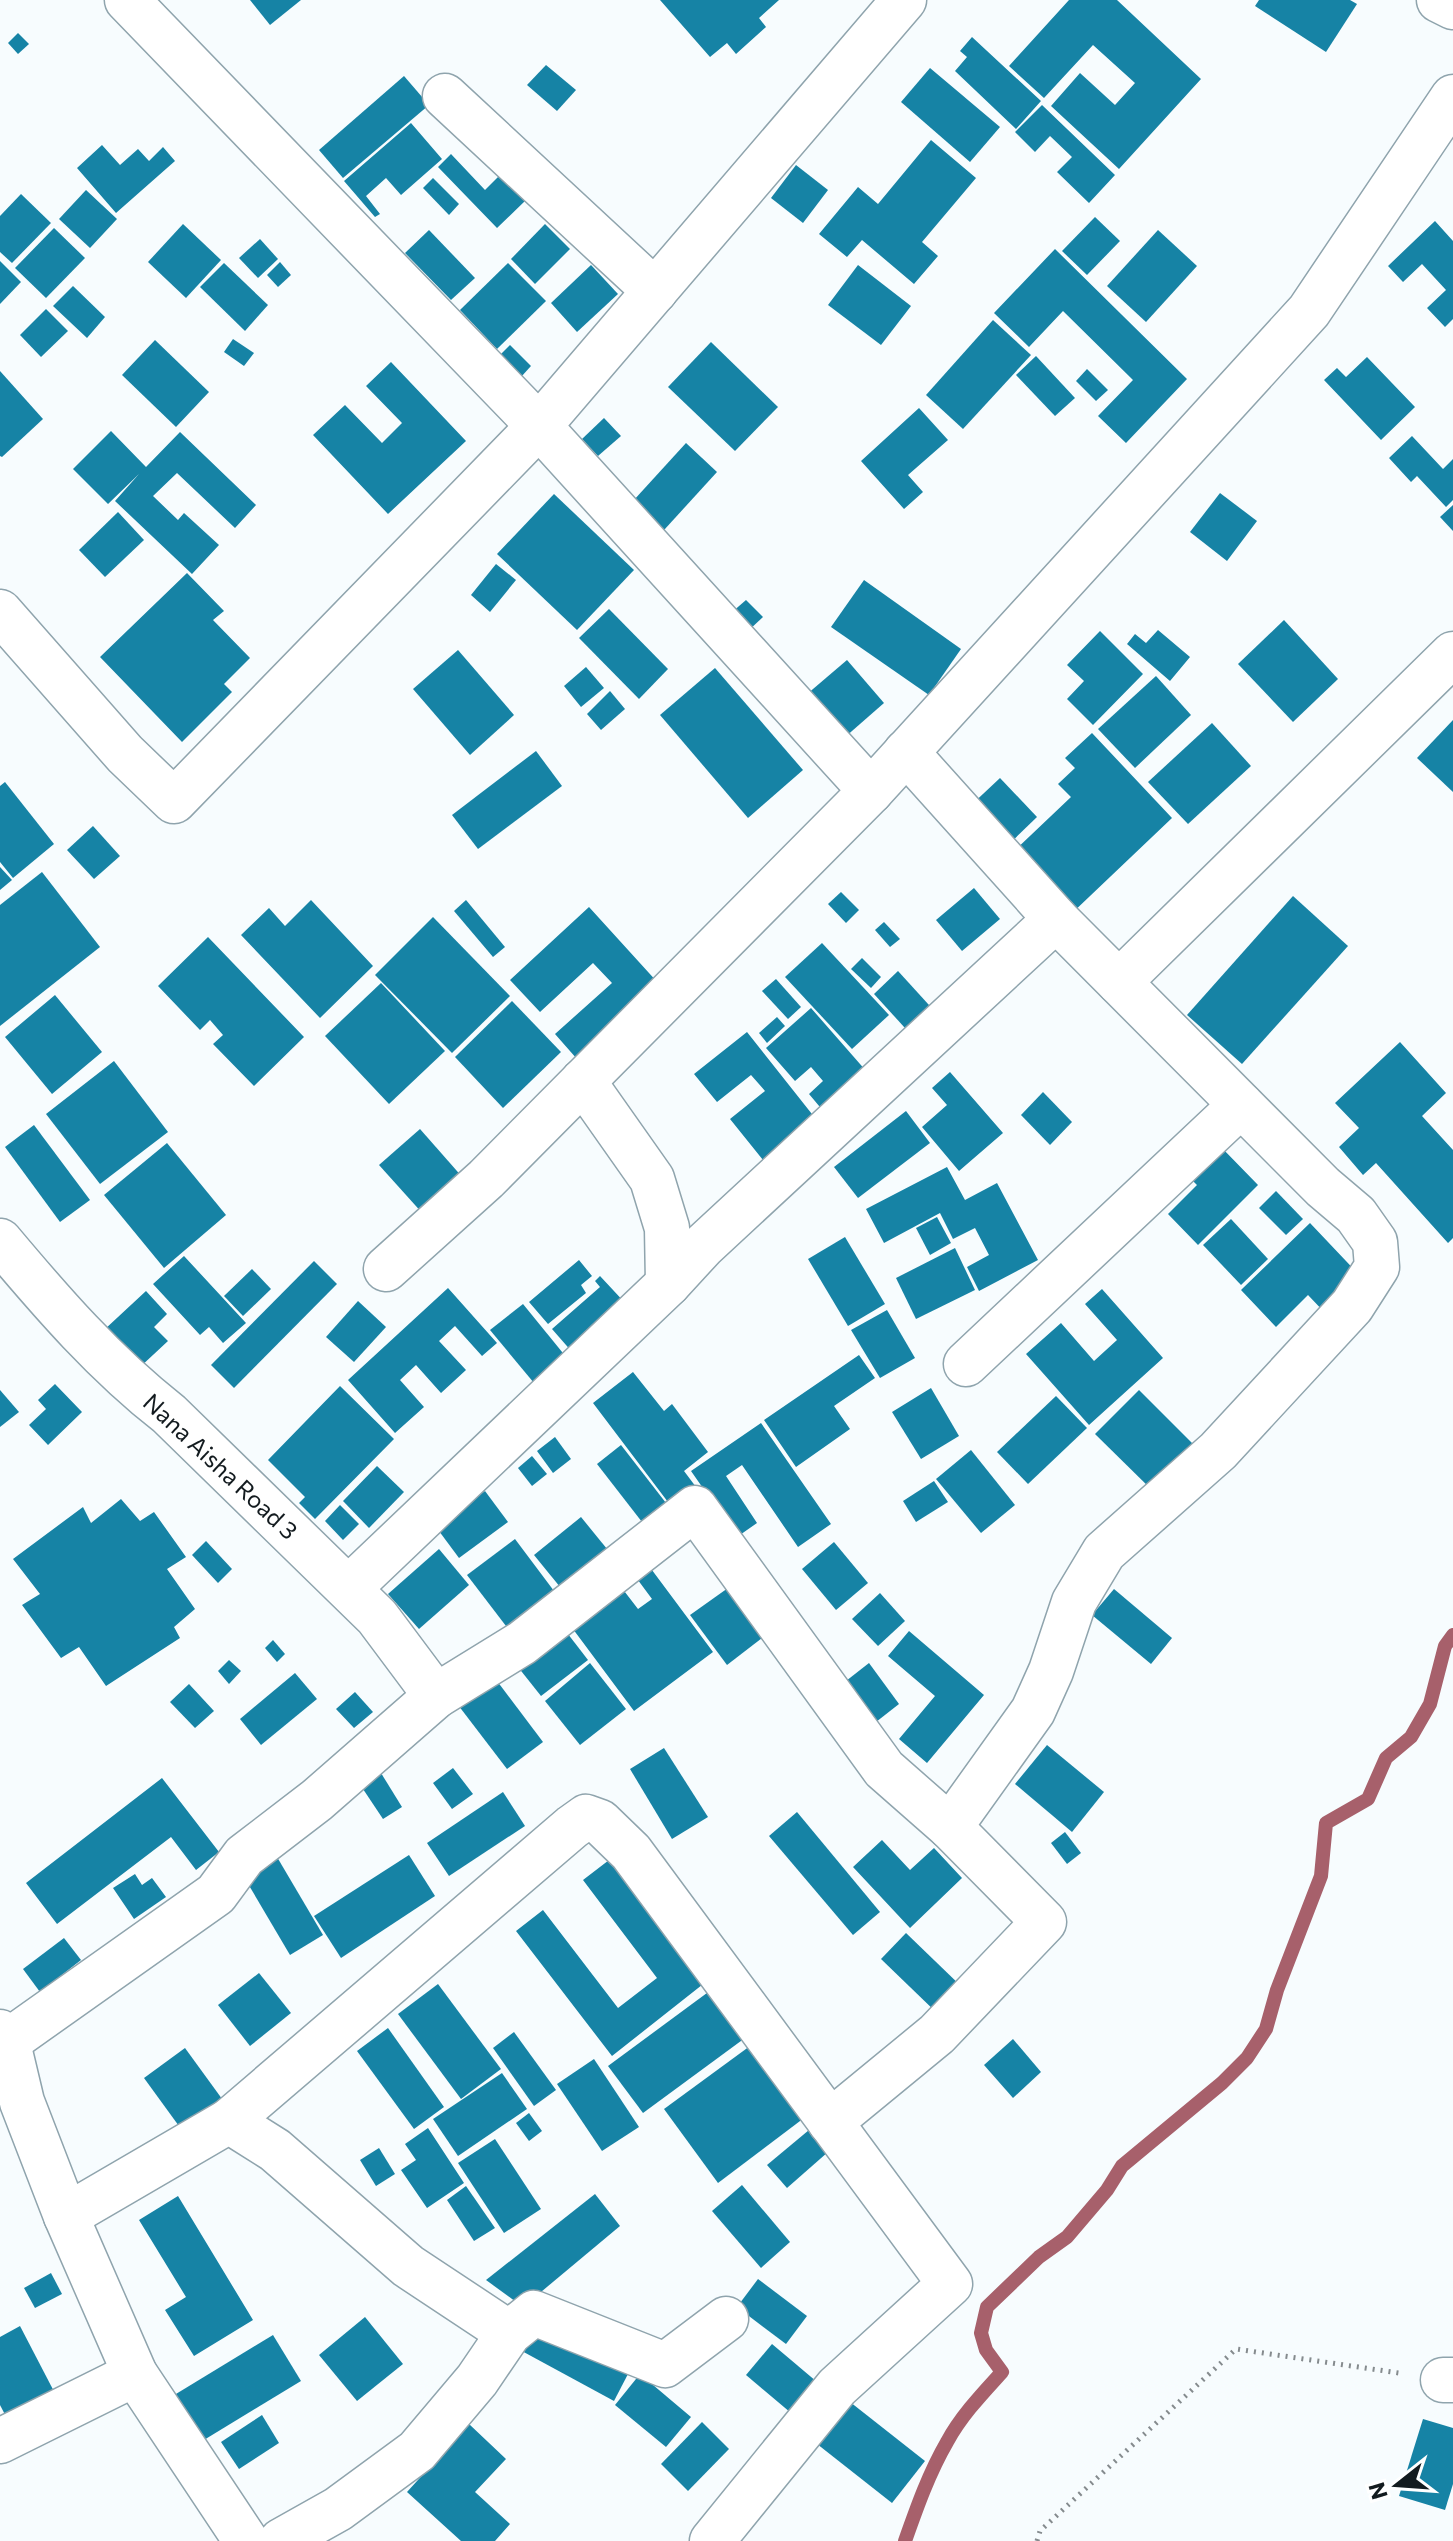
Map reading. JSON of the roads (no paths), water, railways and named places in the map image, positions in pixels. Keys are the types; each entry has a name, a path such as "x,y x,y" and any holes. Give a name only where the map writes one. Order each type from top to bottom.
{"street":[{"path":"127,0 539,426 871,791"},
{"path":"0,612 125,754 174,801 539,426 904,0"},
{"path":"1439,0 1453,7"},
{"path":"445,96 655,291"},
{"path":"386,1269 486,1179 871,791 1309,311 1453,97"},
{"path":"1119,982 1453,654"},
{"path":"906,752 1056,919 1323,1187 1356,1215 1375,1242 1377,1267 1352,1306 1218,1451 1104,1552 1074,1602 1051,1671 1033,1711 950,1827"},
{"path":"349,1588 668,1284 703,1246 1056,919"},
{"path":"583,1081 652,1179 667,1228 668,1284"},
{"path":"966,1364 1241,1105"},
{"name":"Nana Aisha Road 3","path":"0,1241 105,1359 169,1414 377,1617 436,1696"},
{"path":"246,2541 135,2374 66,2216 22,2102 3,2040 216,1894 244,1856 317,1800 436,1696 522,1643 695,1508 884,1769 950,1827 1044,1922 937,2034 830,2122"},
{"path":"66,2216 229,2121 561,1836 586,1817 600,1822 631,1852 950,2284 837,2387 712,2541"},
{"path":"229,2121 275,2150 408,2266 509,2333"},
{"path":"281,2541 338,2509 417,2451 477,2380 509,2333 534,2313 665,2365 726,2319"},
{"path":"0,2441 135,2374"}],"waterway":[{"path":"905,2541 929,2478 947,2442 965,2414 1002,2372 986,2350 981,2333 987,2307 1039,2257 1067,2237 1107,2190 1122,2166 1222,2083 1247,2058 1266,2029 1277,1990 1321,1876 1326,1823 1368,1799 1386,1758 1411,1737 1430,1704 1445,1646 1453,1635"}]}
